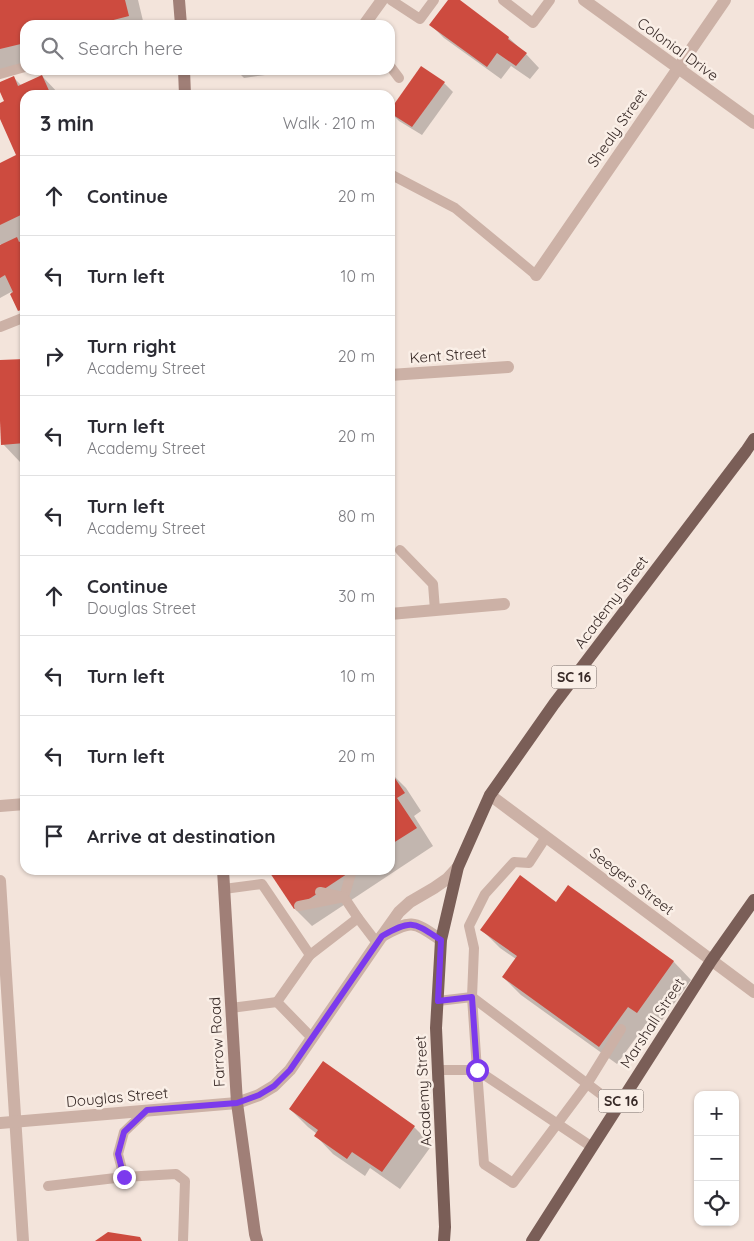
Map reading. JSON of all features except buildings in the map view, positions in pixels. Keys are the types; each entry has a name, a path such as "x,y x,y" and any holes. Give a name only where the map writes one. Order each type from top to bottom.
{"main road":[{"path":"179,0 181,20"},
{"path":"184,75 185,90"},
{"name":"Academy Street","path":"444,1241 445,1227 436,1028 441,940 458,867 490,795 554,704 750,454 754,439"},
{"name":"Farrow Road","path":"223,875 237,1103 257,1241"},
{"name":"Marshall Street","path":"532,1241 711,961 754,900"}],"street":[{"path":"368,20 382,0"},
{"name":"Colonial Drive","path":"584,0 754,124"},
{"name":"Shealy Street","path":"536,276 726,0"},
{"name":"Kent Street","path":"395,375 508,367"},
{"path":"395,614 504,604"},
{"name":"Seegers Street","path":"490,795 754,992"},
{"path":"0,806 20,804"},
{"name":"Academy Street","path":"237,1103 259,1095 274,1086 290,1070 399,912 410,902 447,879 458,867"},
{"path":"0,882 23,1241"},
{"name":"Academy Street","path":"380,939 399,926 410,924 422,927 441,940"},
{"name":"Douglas Street","path":"0,1123 237,1103"}],"lane":[{"path":"391,0 420,19 434,0"},
{"path":"503,0 533,23 550,0"},
{"path":"0,74 20,68"},
{"path":"395,73 399,78"},
{"path":"395,177 455,208 536,276"},
{"path":"0,327 20,319"},
{"path":"400,550 433,584 436,610"},
{"path":"546,837 529,863 514,862 485,894 469,926 474,948 472,997 484,1164 513,1184 587,1084 621,1028"},
{"path":"344,897 351,875"},
{"path":"224,889 262,884 310,955"},
{"path":"320,892 344,897 358,918 380,939"},
{"path":"299,906 344,897"},
{"path":"231,1008 277,1002 310,955 358,918"},
{"path":"438,1001 472,997 618,1107"},
{"path":"277,1002 312,1038"},
{"path":"438,1070 477,1070 592,1147"},
{"path":"124,1177 118,1154 124,1132 147,1110"},
{"path":"48,1186 124,1177 176,1174 185,1181 183,1241"}],"route":[{"path":"124,1177 118,1154 124,1132 147,1110 237,1103 259,1095 274,1086 290,1070 382,936 399,926 410,924 422,927 441,940 438,1001 472,997 477,1070"}]}
